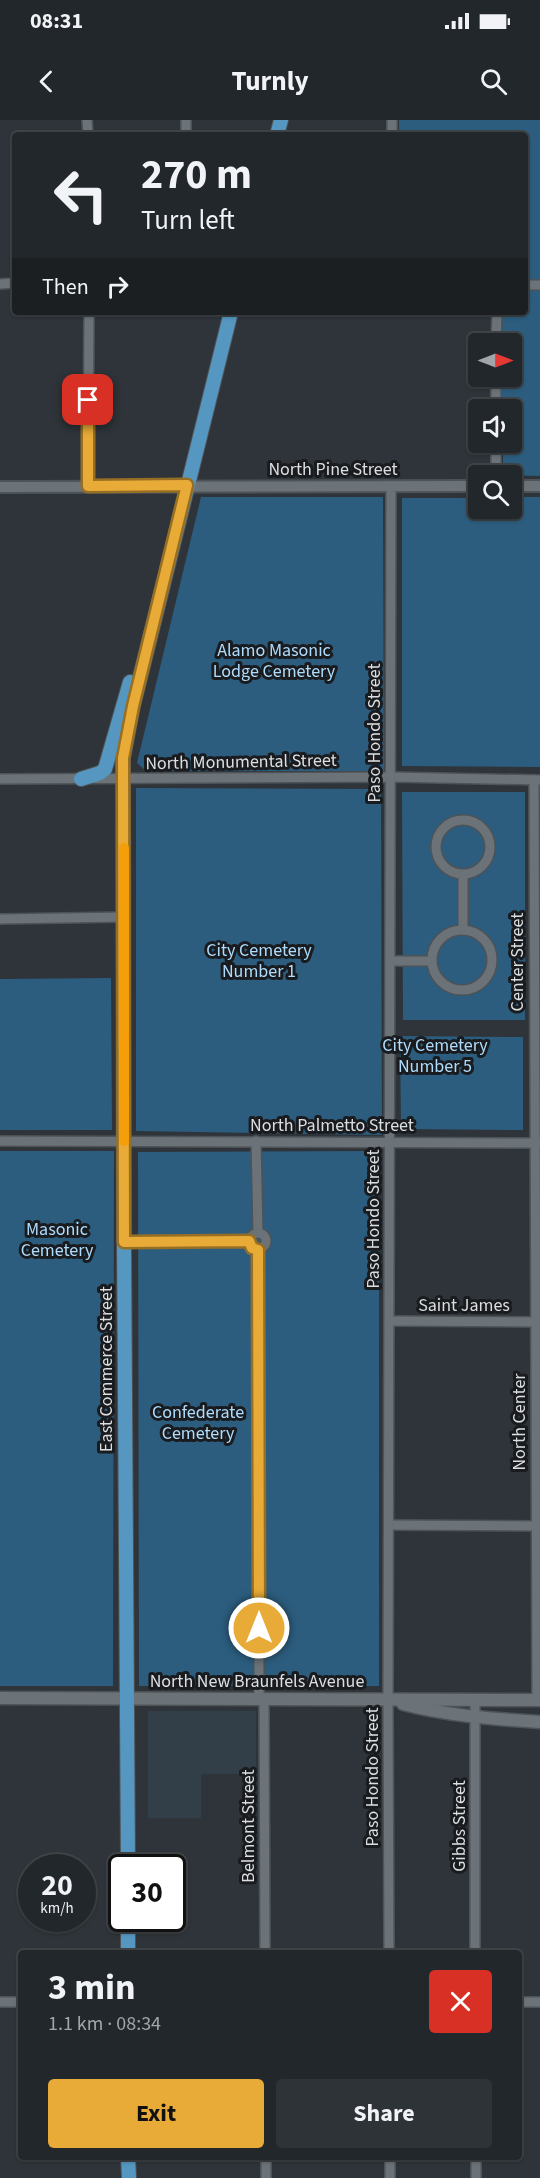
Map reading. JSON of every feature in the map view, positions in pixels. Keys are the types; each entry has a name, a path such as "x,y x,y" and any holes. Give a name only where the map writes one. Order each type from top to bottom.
{"main road":[{"name":"East Commerce Street","path":"128,1854 123,779 127,733 230,315"},
{"name":"East Commerce Street","path":"81,779 105,769 137,655 154,622"},
{"name":"North New Braunfels Avenue","path":"0,1698 539,1700"},
{"name":"North New Braunfels Avenue","path":"388,1700 432,1711 475,1718 540,1722"},
{"path":"128,1932 128,1950"},
{"path":"128,2160 129,2178"}],"street":[{"path":"88,315 88,486"},
{"path":"496,333 497,315"},
{"name":"Paso Hondo Street","path":"389,1950 391,486"},
{"name":"North Pine Street","path":"0,487 468,486"},
{"path":"522,486 540,486"},
{"name":"North Monumental Street","path":"0,779 391,777 537,780"},
{"name":"Center Street","path":"537,780 537,1143"},
{"path":"460,820 477,824 488,838 490,846 485,863 472,873 463,875 455,874 441,864 435,849 445,826 460,820"},
{"path":"463,875 463,930"},
{"path":"0,919 124,916"},
{"path":"463,930 480,936 491,951 492,968 484,982 470,990 454,990 447,987 436,976 432,961 433,953 441,939 448,934 463,930"},
{"path":"390,961 432,961"},
{"name":"North Palmetto Street","path":"0,1141 537,1143"},
{"path":"256,1141 258,1233"},
{"name":"North Center","path":"537,1143 539,1700"},
{"path":"258,1233 265,1236 266,1241 263,1248 258,1250 252,1248 249,1241 252,1235 258,1233"},
{"path":"124,1242 249,1241"},
{"name":"Belmont Street","path":"258,1250 265,1950"},
{"name":"Saint James","path":"389,1321 538,1322"},
{"path":"389,1526 538,1526"},
{"name":"Gibbs Street","path":"475,1699 475,1950"},
{"path":"0,2002 18,2002"},
{"path":"522,2002 540,2002"},
{"path":"266,2160 266,2178"},
{"path":"390,2160 390,2178"},
{"path":"476,2160 476,2178"}],"shaded area":[{"path":"148,1711 256,1711 256,1774 201,1774 201,1818 148,1818"}],"green space":[{"path":"399,120 540,120 540,476 522,476 522,465 503,465 503,453 522,453 522,399 502,399 502,387 522,387 522,333 501,333 501,315 528,315 528,132 399,132"},
{"name":"Alamo Masonic Lodge Cemetery","path":"201,497 383,497 384,771 146,771 137,763"},
{"path":"522,497 540,497 540,767 402,766 402,498 468,498 468,519 522,519"},
{"name":"City Cemetery Number 1","path":"136,788 381,789 382,1135 136,1131"},
{"path":"402,792 525,792 525,1020 403,1020"},
{"path":"111,978 112,1130 0,1130 0,979"},
{"name":"City Cemetery Number 5","path":"400,1036 523,1037 523,1130 401,1129"},
{"name":"Masonic Cemetery","path":"0,1151 114,1151 113,1686 0,1686"},
{"name":"Confederate Cemetery","path":"379,1151 379,1686 139,1686 138,1152"}],"slow traffic":[{"path":"124,848 124,1141"}],"route":[{"path":"88,400 88,486 187,485 133,706 123,758 124,1242 249,1241 252,1248 258,1250 259,1628"}]}
